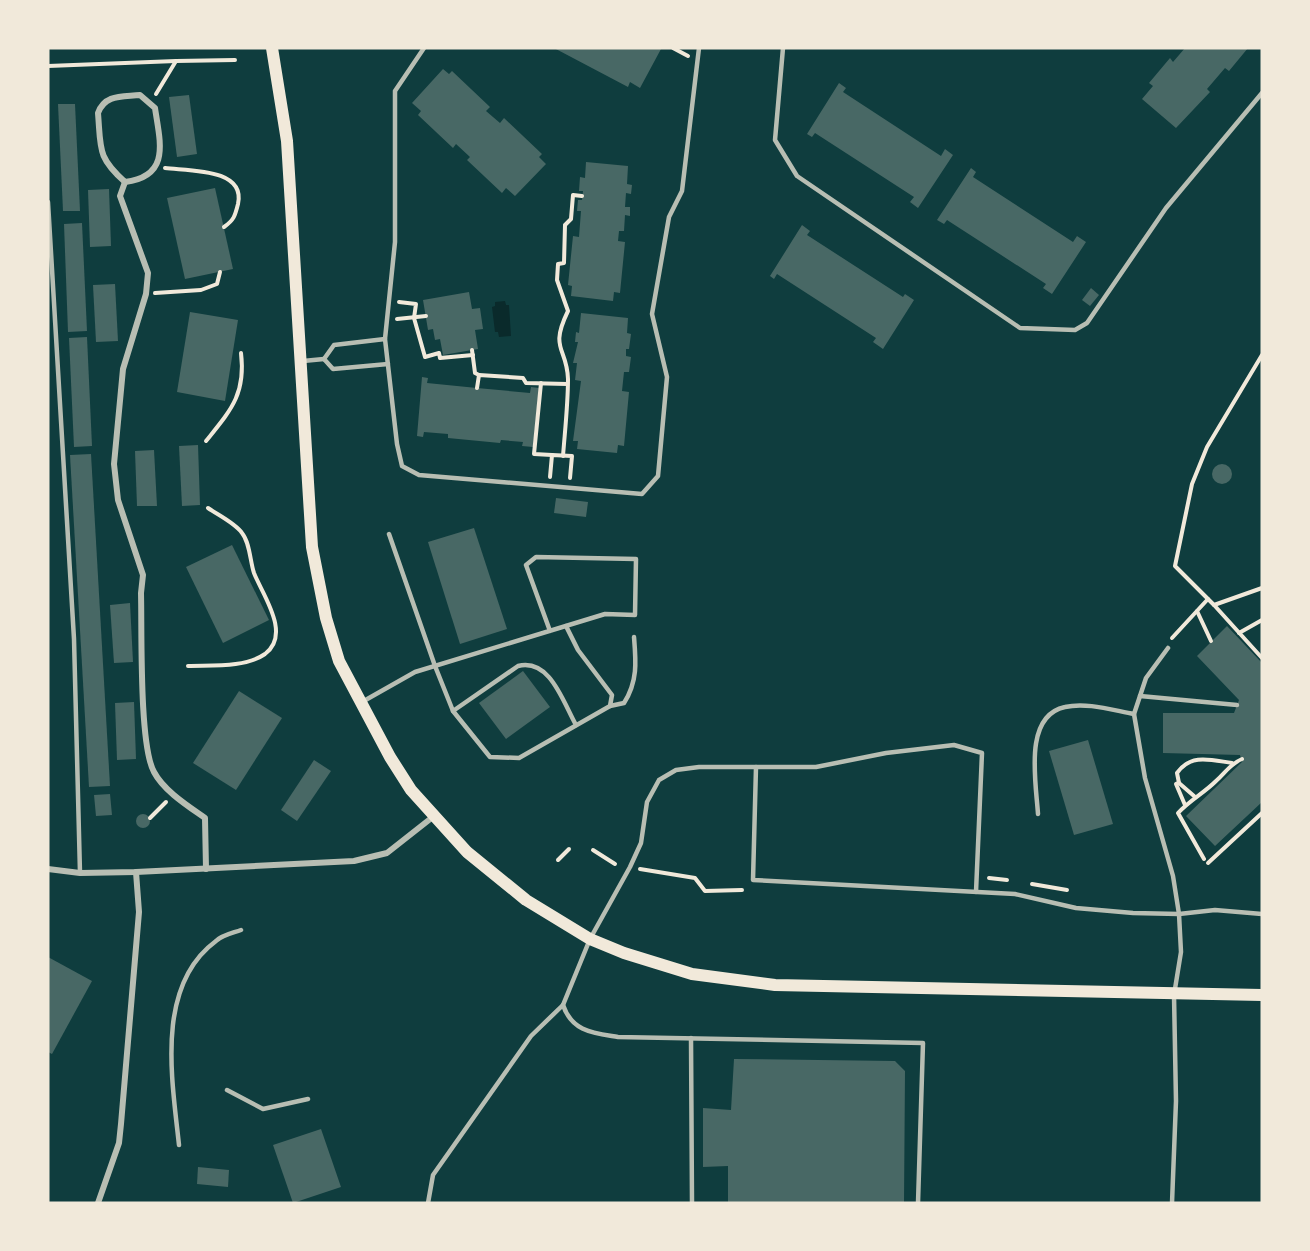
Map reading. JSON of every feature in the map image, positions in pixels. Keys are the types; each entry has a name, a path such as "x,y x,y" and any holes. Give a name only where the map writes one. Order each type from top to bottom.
{"main road":[{"path":"272,48 287,141 312,547 326,618 339,661 390,757 434,816 467,852 526,900 590,939 624,953 692,974 775,985 1174,995 1262,995"}],"street":[{"path":"140,95 151,102 155,108 161,152 155,167 142,180 125,182 111,169 102,156 98,113 101,106 111,98 140,95"},
{"path":"125,182 120,196 148,273 146,294 123,369 114,464 118,500 143,575 141,593 146,746 154,772 176,795 205,818 206,869"},
{"path":"48,869 80,873 135,872 354,861 387,853 434,816"},
{"path":"98,1203 118,1143 121,1124 140,912 135,872"}],"lane":[{"path":"424,48 395,91 395,242 385,339 397,444 402,466 410,473 642,494 658,476 668,377 652,314 669,218 682,191 699,48"},
{"path":"783,48 775,140 797,176 1020,328 1075,330 1087,323 1166,208 1262,93"},
{"path":"48,202 74,639 80,873"},
{"path":"300,361 324,359 334,345 385,339"},
{"path":"324,359 333,369 388,364"},
{"path":"389,534 453,711 490,758 519,758 610,706 624,703 631,692 636,672 634,637"},
{"path":"360,703 415,672 550,632 605,614 634,615 636,559 536,557 526,565 550,632"},
{"path":"566,626 578,650 612,695 610,706"},
{"path":"1168,648 1146,678 1134,714 1145,778 1173,876 1179,914 1181,952 1174,995 1176,1101 1172,1203"},
{"path":"453,711 518,666 528,663 540,667 552,681 576,725"},
{"path":"1140,696 1237,705"},
{"path":"1038,814 1035,750 1037,732 1044,720 1063,706 1089,706 1134,714"},
{"path":"428,1203 433,1175 531,1036 563,1005 590,939 630,867 640,843 647,802 659,780 676,770 706,767 816,767 886,753 954,745 982,753 976,892"},
{"path":"756,767 753,880 1015,894 1076,908 1179,914 1215,910 1262,914"},
{"path":"179,1144 170,1068 175,1005 195,960 217,939 241,930"},
{"path":"563,1005 567,1017 586,1032 618,1036 923,1043 918,1203"},
{"path":"691,1038 692,1203"},
{"path":"227,1090 263,1109 308,1099"}],"path":[{"path":"48,66 235,60"},
{"path":"151,102 176,61"},
{"path":"155,167 227,177 236,186 239,200 234,219 224,227"},
{"path":"563,456 568,376 558,346 560,327 568,311 557,280 558,264 564,263 565,225 571,219 573,195 582,196"},
{"path":"146,294 201,290 217,284 220,272"},
{"path":"389,301 416,304 414,318 425,357 439,353 440,358 473,356"},
{"path":"387,320 426,316"},
{"path":"472,350 475,373 478,375 477,388"},
{"path":"206,441 232,409 244,375 241,352"},
{"path":"1262,355 1207,447 1192,484 1175,566 1262,658"},
{"path":"478,375 523,378 526,383 567,384"},
{"path":"541,383 534,454 572,456 569,488"},
{"path":"549,486 552,455"},
{"path":"188,666 249,662 266,653 273,643 275,628 269,604 254,573 243,533 208,508"},
{"path":"1214,605 1262,588"},
{"path":"1168,648 1171,639 1208,599"},
{"path":"1197,611 1211,641"},
{"path":"1239,633 1262,620"},
{"path":"1185,806 1176,784 1179,783 1178,773 1190,760 1202,759 1232,763"},
{"path":"1204,859 1178,813 1194,796 1215,782 1232,763 1242,759"},
{"path":"1179,783 1194,796"},
{"path":"150,818 176,795"},
{"path":"1208,863 1262,813"},
{"path":"558,861 569,849"},
{"path":"592,850 615,864"},
{"path":"640,869 695,878 705,891 742,891"}],"water":[{"path":"505,301 506,305 509,305 511,336 499,337 498,332 495,332 492,307 495,306 495,302"}],"building":[{"path":"554,48 661,49 640,88 630,82 628,87"},
{"path":"1185,48 1248,48 1229,71 1225,68 1207,89 1210,92 1176,128 1142,99 1153,86 1149,83 1170,58 1173,62"},
{"path":"443,69 449,74 452,71 490,107 486,111 500,123 504,118 542,154 539,157 546,164 515,196 506,188 502,193 467,160 470,157 456,144 453,148 418,115 421,111 412,103"},
{"path":"839,83 846,88 843,92 941,156 945,149 953,155 918,208 910,202 914,197 815,133 812,137 807,134"},
{"path":"189,95 197,154 177,157 169,97"},
{"path":"58,104 75,104 80,211 63,211"},
{"path":"586,162 628,166 627,184 632,185 631,194 626,193 625,207 630,207 630,216 625,215 624,231 619,231 618,241 625,242 620,293 614,292 613,301 571,296 572,286 568,285 573,236 579,237 581,211 577,211 578,200 582,200 583,191 579,191 580,177 585,178"},
{"path":"971,168 976,172 973,177 1073,242 1077,236 1086,242 1052,294 1043,288 1046,284 947,220 944,224 937,220"},
{"path":"215,188 233,269 185,279 167,198"},
{"path":"109,189 111,246 90,247 88,190"},
{"path":"82,223 87,331 68,332 64,224"},
{"path":"802,225 810,231 807,235 903,297 905,294 914,300 883,349 873,342 876,338 777,274 774,279 770,276"},
{"path":"115,284 118,341 96,342 93,285"},
{"path":"1091,288 1099,295 1090,306 1082,300"},
{"path":"469,292 472,309 480,308 483,329 475,330 478,349 443,355 440,339 435,340 433,329 428,330 423,300"},
{"path":"190,312 238,320 225,401 177,392"},
{"path":"581,313 628,318 627,333 631,334 626,356 631,357 629,372 624,372 622,391 629,392 624,446 618,445 617,453 577,449 578,441 573,441 581,381 575,380 577,363 573,363 578,342 575,342 576,332 579,333"},
{"path":"87,337 92,446 74,447 69,338"},
{"path":"422,377 428,378 427,383 530,393 531,387 539,388 533,447 522,446 523,442 501,440 500,443 448,438 448,434 424,432 423,437 417,436"},
{"path":"198,445 200,505 182,506 179,446"},
{"path":"154,450 157,506 137,506 135,451"},
{"path":"91,454 110,786 89,787 70,455"},
{"path":"1222,464 1229,467 1232,474 1229,481 1222,484 1215,481 1212,474 1215,467"},
{"path":"556,498 588,502 586,517 554,513"},
{"path":"474,528 507,629 460,644 428,542"},
{"path":"232,545 269,620 223,643 186,567"},
{"path":"130,603 133,662 114,663 110,605"},
{"path":"1227,626 1262,663 1262,802 1215,846 1186,816 1242,762 1240,755 1163,753 1163,713 1234,713 1239,700 1197,656"},
{"path":"523,671 550,707 506,739 479,703"},
{"path":"239,691 282,718 236,790 193,763"},
{"path":"134,702 136,759 117,760 115,703"},
{"path":"1088,740 1113,824 1074,835 1049,751"},
{"path":"314,760 331,771 297,821 281,810"},
{"path":"110,794 112,815 96,816 94,795"},
{"path":"140,814 146,814 150,821 146,828 140,828 136,824 136,818"},
{"path":"48,957 92,981 52,1054 48,1052"},
{"path":"734,1059 895,1061 905,1071 904,1203 728,1203 728,1166 703,1167 703,1108 731,1110"},
{"path":"321,1129 341,1187 293,1203 273,1145"},
{"path":"198,1167 229,1170 228,1187 197,1184"}]}
